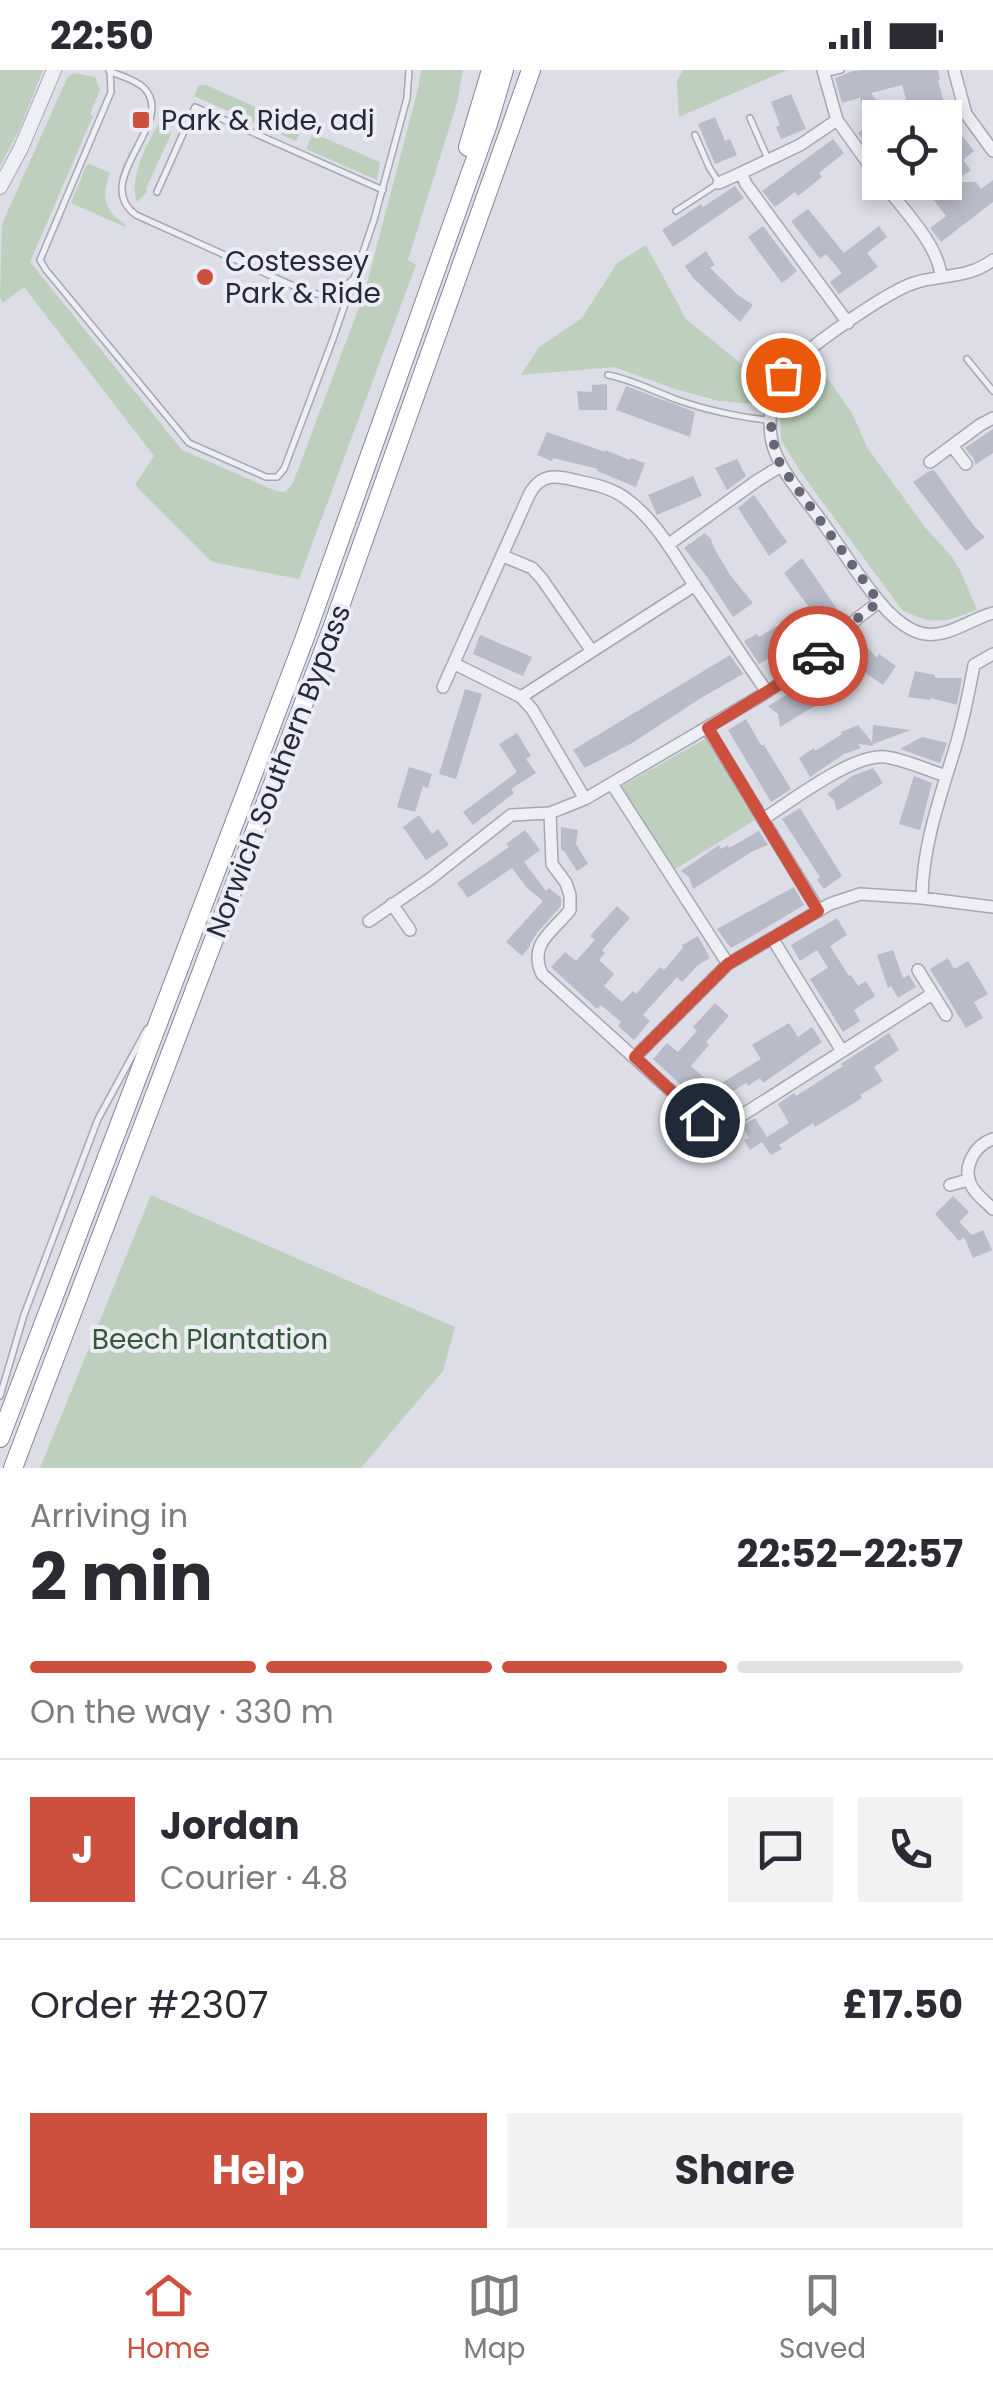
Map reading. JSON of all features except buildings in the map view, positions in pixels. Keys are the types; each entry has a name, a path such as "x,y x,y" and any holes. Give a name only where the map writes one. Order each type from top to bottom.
{"highway":[{"path":"415,325 491,70"},
{"name":"Norwich Southern Bypass","path":"0,1438 304,640 504,70"},
{"name":"Norwich Southern Bypass","path":"13,1468 334,626 530,70"},
{"path":"446,306 513,159 542,70"}],"street":[{"path":"0,186 21,148 54,70"},
{"path":"954,70 966,114 993,151"},
{"path":"824,72 837,120 862,155"},
{"path":"720,184 800,144 837,120"},
{"path":"741,173 848,323"},
{"path":"895,200 932,248 941,275"},
{"path":"993,260 965,275 941,275 893,292 812,348 783,375 770,420 770,434 781,466 879,602 902,624 920,633 935,634 993,613"},
{"path":"930,462 993,418"},
{"path":"952,446 966,464"},
{"path":"669,544 781,466"},
{"path":"443,687 534,485 555,475 607,488 643,514 669,544 767,692"},
{"path":"503,556 532,568 542,578 591,650"},
{"path":"521,697 695,585"},
{"path":"369,920 511,816 550,813 586,799 767,692 813,661 879,602"},
{"path":"922,898 926,857 974,665 993,654"},
{"path":"455,664 521,697 532,708 586,799"},
{"path":"708,728 818,911"},
{"path":"763,819 846,767 868,758 886,757 946,776"},
{"path":"612,784 728,964"},
{"path":"550,813 552,864 566,883 570,910 546,935 536,962 542,974 702,1120 719,1126 736,1118 932,994"},
{"path":"635,1057 728,964 846,897 860,894 922,898 993,907"},
{"path":"392,904 410,930"},
{"path":"772,938 842,1051"},
{"path":"918,970 946,1015"},
{"path":"991,1203 973,1190 968,1180 976,1150 993,1139"},
{"path":"950,1185 968,1180"}],"lane":[{"path":"354,278 340,292 323,296 136,216 126,208 123,179 151,114 151,101 145,89 109,70 111,92 40,260 189,443 266,477 276,476 284,470 354,278 383,190 407,98 406,71"},
{"path":"824,72 841,70"},
{"path":"157,192 194,107 383,190"},
{"path":"750,118 768,159"},
{"path":"676,211 720,184 695,134"},
{"path":"967,359 993,392"},
{"path":"608,375 630,379 702,408 770,420"},
{"path":"0,1396 18,1332 98,1119 171,988"}],"green space":[{"path":"0,70 43,70 0,166"},
{"path":"421,70 463,70 457,103 408,260 416,265 299,579 212,562 135,485 154,456 24,287 3,303 2,224 67,78 74,73 95,77 100,90 90,114 93,116 30,262 182,450 285,492 293,483 365,291"},
{"path":"683,70 787,70 679,117 677,81"},
{"path":"199,85 303,128 296,141 194,96"},
{"path":"159,123 170,128 171,134 147,192 137,202 137,173"},
{"path":"313,133 380,162 377,180 306,149"},
{"path":"90,164 110,173 106,202 125,227 71,203"},
{"path":"646,245 686,319 760,379 755,404 719,401 614,367 521,375 539,347 582,318 617,263"},
{"path":"813,358 852,413 867,447 924,526 952,557 977,610 939,620 902,610 802,474 781,440 780,411 790,385"},
{"path":"705,739 755,820 672,871 620,787"},
{"name":"Beech Plantation","path":"151,1195 455,1327 443,1371 361,1468 40,1468"}],"way so far":[{"path":"783,375 772,407 770,434 781,466 879,602 818,656"}],"place":[{"name":"Park & Ride, adj","path":"141,120"},
{"name":"Costessey Park & Ride","path":"205,277"}],"route":[{"path":"702,1120 635,1057 728,964 818,911 708,728 818,656"}]}
